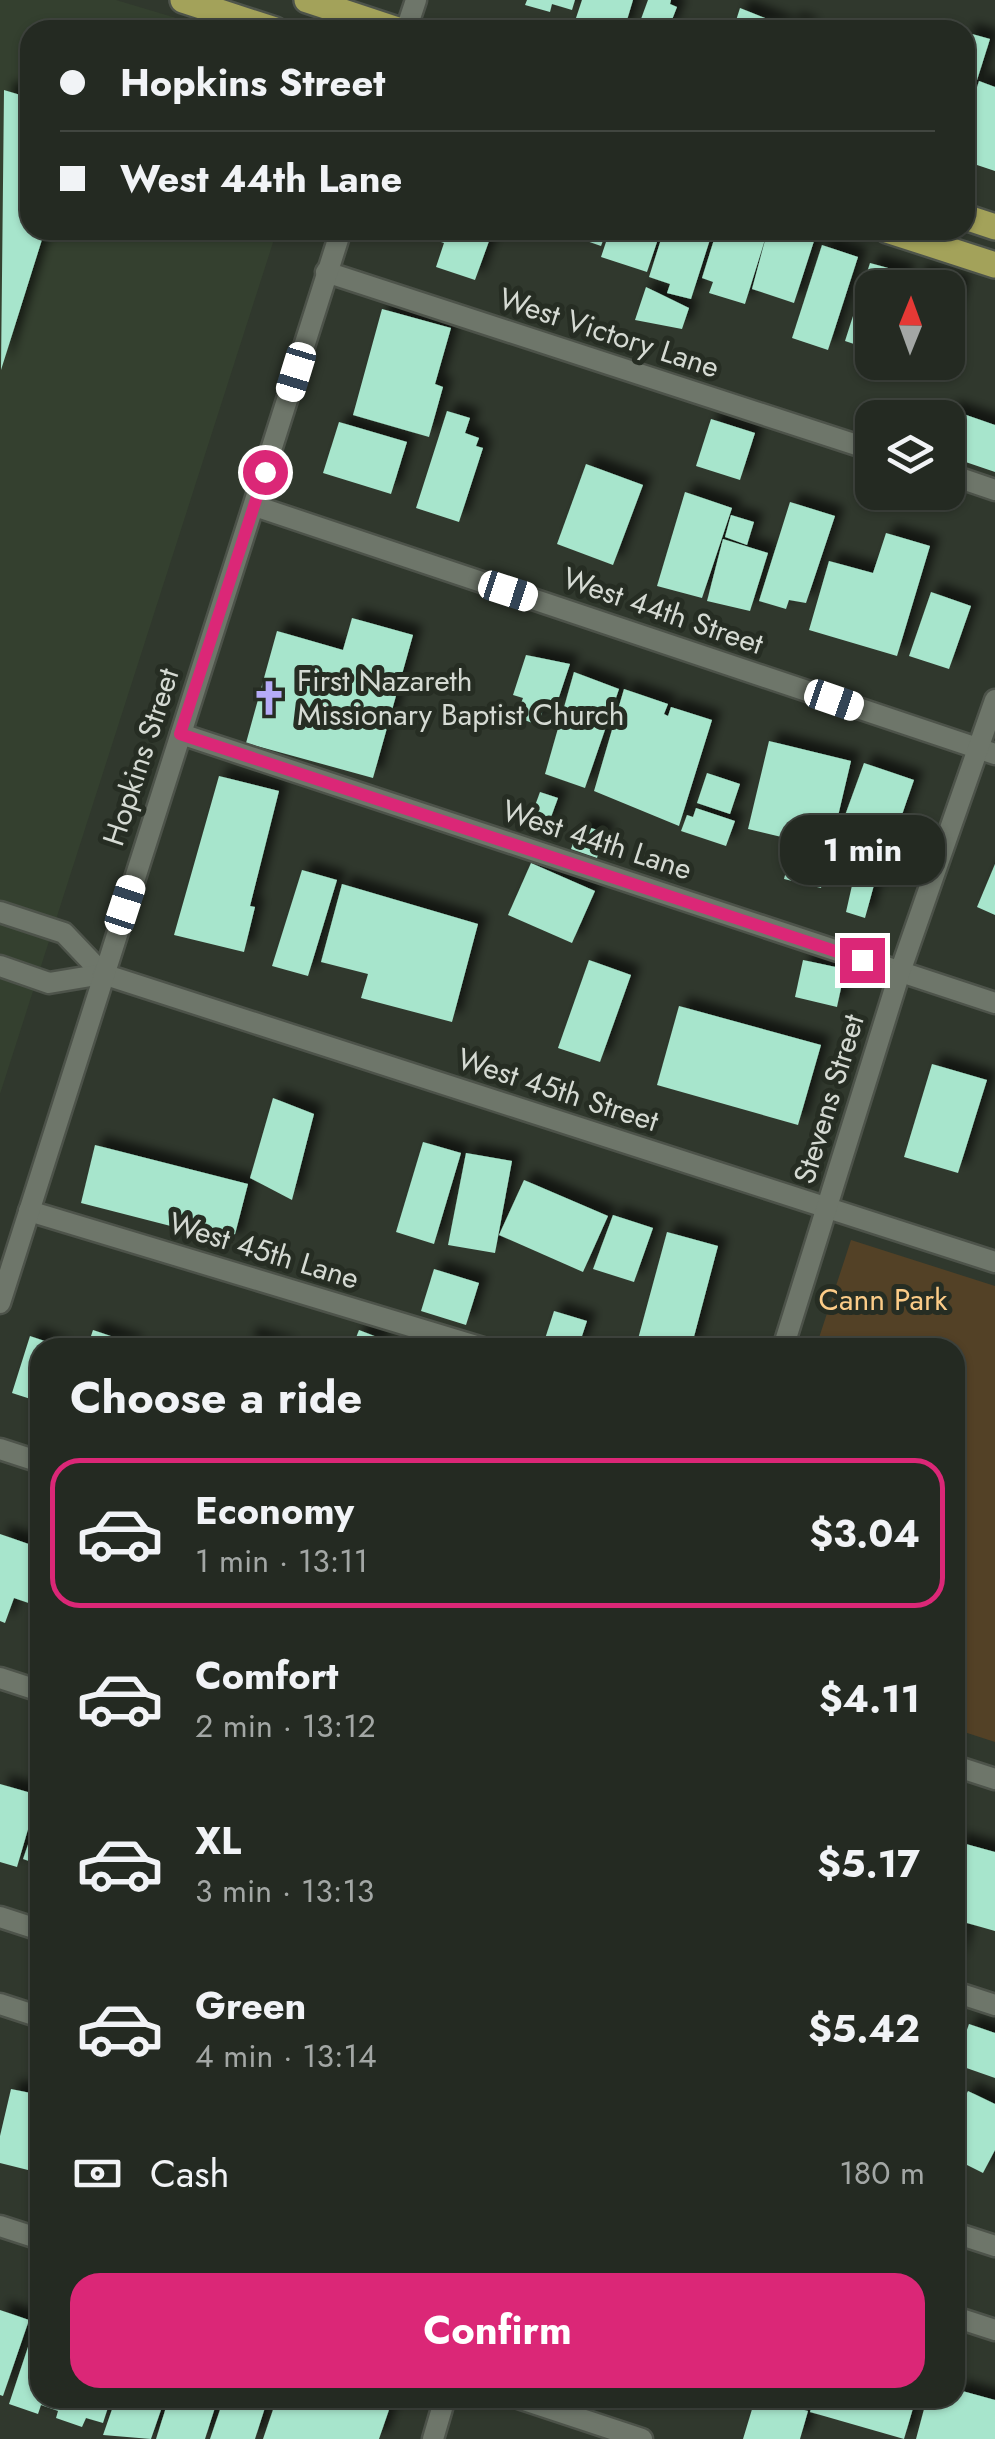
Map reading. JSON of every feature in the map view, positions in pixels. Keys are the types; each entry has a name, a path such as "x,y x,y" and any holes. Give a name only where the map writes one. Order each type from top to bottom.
{"main road":[{"path":"183,0 244,20"},
{"path":"307,0 368,20"},
{"path":"918,240 995,265"}],"street":[{"name":"Hopkins Street","path":"0,1303 337,240"},
{"name":"West Victory Lane","path":"326,272 855,444"},
{"path":"965,480 995,490"},
{"name":"West 44th Street","path":"255,506 987,751"},
{"name":"Stevens Street","path":"786,1338 900,972 987,751 995,700"},
{"name":"West 44th Lane","path":"180,734 995,1003"},
{"path":"0,912 64,933 102,974"},
{"path":"0,966 48,983 102,974"},
{"name":"West 45th Street","path":"102,974 995,1262"},
{"name":"West 45th Lane","path":"29,1211 450,1338"},
{"path":"0,1448 30,1458"},
{"path":"0,1678 30,1688"},
{"path":"965,1769 995,1779"},
{"path":"0,1916 30,1926"},
{"path":"965,1995 995,2005"},
{"path":"0,2004 30,2014"},
{"path":"0,2226 30,2236"},
{"path":"965,2236 995,2246"},
{"path":"965,2320 995,2330"},
{"path":"433,2439 442,2408"},
{"path":"548,2408 642,2439"}],"shaded area":[{"path":"0,0 116,0 183,20 20,20 20,240 274,240 0,1094"}],"green space":[{"name":"Cann Park","path":"851,1240 995,1286 995,1742 965,1732 965,1338 819,1338"}],"building":[{"path":"527,0 575,0 572,10 552,4 550,12 525,5"},
{"path":"582,0 633,0 627,20 575,20"},
{"path":"648,0 671,0 670,4 677,7 672,20 641,20"},
{"path":"740,8 770,20 736,20"},
{"path":"975,35 990,39 975,86"},
{"path":"979,81 995,87 995,171 975,164 975,93"},
{"path":"4,90 20,95 20,240 42,240 1,370"},
{"path":"435,240 489,240 475,280 436,267 444,243"},
{"path":"607,240 658,240 647,272 601,257"},
{"path":"661,240 710,240 691,299 667,293 670,284 649,277"},
{"path":"714,240 765,240 745,304 709,293 713,282 702,278"},
{"path":"765,240 814,240 794,303 752,289"},
{"path":"822,245 858,257 828,350 792,338"},
{"path":"870,263 895,270 868,270"},
{"path":"646,287 689,308 682,329 635,320"},
{"path":"382,309 451,328 435,384 443,387 429,437 353,415"},
{"path":"855,310 855,344 845,341"},
{"path":"447,411 470,418 465,433 479,438 476,446 483,448 459,522 416,508"},
{"path":"965,415 995,425 995,472 965,462"},
{"path":"711,419 755,433 740,480 696,466"},
{"path":"339,422 407,442 391,494 323,473"},
{"path":"586,464 643,485 613,565 557,544"},
{"path":"685,492 732,508 702,598 657,586"},
{"path":"790,502 835,516 806,603 789,600 786,609 759,601"},
{"path":"731,515 754,522 747,545 725,537"},
{"path":"886,533 930,546 897,656 809,630 829,561 873,573"},
{"path":"723,539 768,553 750,611 707,601"},
{"path":"931,592 971,606 949,669 909,656"},
{"path":"352,618 413,635 373,778 246,743 277,631 343,650"},
{"path":"526,655 570,664 555,709 544,706 538,725 516,717 523,698 513,695"},
{"path":"574,672 619,689 585,788 545,774"},
{"path":"624,689 668,704 664,714 668,716 671,707 712,720 679,826 594,791"},
{"path":"769,741 851,761 821,888 784,879 794,840 748,829"},
{"path":"864,763 914,780 886,861 835,843"},
{"path":"707,773 740,784 730,814 697,803"},
{"path":"219,776 279,791 250,906 255,907 244,952 174,935"},
{"path":"540,792 558,798 547,828 529,822"},
{"path":"696,808 735,821 726,846 681,831 687,815 693,817"},
{"path":"580,825 605,832 597,858 571,849"},
{"path":"833,846 872,858 863,883 874,885 865,918 846,912 853,881 826,873"},
{"path":"531,863 595,891 572,943 508,915"},
{"path":"995,864 995,915 977,907"},
{"path":"302,870 337,880 308,976 272,966"},
{"path":"342,884 478,924 452,1022 361,998 368,974 321,962"},
{"path":"589,960 631,975 600,1062 558,1048"},
{"path":"803,960 845,969 837,1007 795,997"},
{"path":"679,1006 821,1045 798,1125 657,1085"},
{"path":"932,1064 987,1080 958,1173 904,1157"},
{"path":"273,1098 314,1114 292,1200 250,1178"},
{"path":"423,1142 461,1153 434,1244 396,1232"},
{"path":"95,1145 248,1184 233,1242 81,1203"},
{"path":"466,1153 512,1161 495,1253 448,1245"},
{"path":"524,1180 608,1216 583,1272 499,1235"},
{"path":"613,1215 653,1228 634,1282 593,1269"},
{"path":"667,1232 718,1246 694,1338 638,1338"},
{"path":"434,1269 479,1283 466,1325 421,1311"},
{"path":"554,1311 587,1321 581,1338 545,1338"},
{"path":"93,1330 116,1338 90,1338"},
{"path":"359,1330 379,1338 356,1338"},
{"path":"30,1336 36,1338 30,1338 30,1399 12,1393"},
{"path":"0,1534 30,1544 30,1604 14,1598 5,1623 0,1621"},
{"path":"0,1784 30,1793 30,1822 17,1867 0,1862"},
{"path":"30,1839 30,1861 23,1859"},
{"path":"965,1844 995,1852 995,1931 967,1923 965,1931"},
{"path":"969,2024 995,2033 995,2078 965,2068"},
{"path":"11,2089 30,2093 30,2170 0,2163 0,2136"},
{"path":"968,2091 995,2104 995,2150 983,2173 965,2164"},
{"path":"0,2310 29,2320 3,2396 0,2395"},
{"path":"30,2341 30,2408 40,2408 38,2414 9,2404"},
{"path":"965,2392 995,2400 995,2439 916,2439 924,2408 965,2408"},
{"path":"50,2408 108,2408 103,2423 86,2418 82,2427 56,2418 58,2411"},
{"path":"112,2408 162,2408 151,2439 103,2435"},
{"path":"166,2408 215,2408 205,2439 156,2439"},
{"path":"221,2408 265,2408 255,2439 210,2439"},
{"path":"274,2408 390,2408 379,2439 263,2439"},
{"path":"752,2408 808,2411 800,2439 743,2439"},
{"path":"811,2408 913,2408 904,2439 810,2412"}],"place":[{"name":"First Nazareth Missionary Baptist Church","path":"269,698"}],"route":[{"path":"265,472 180,734 862,960"}]}
